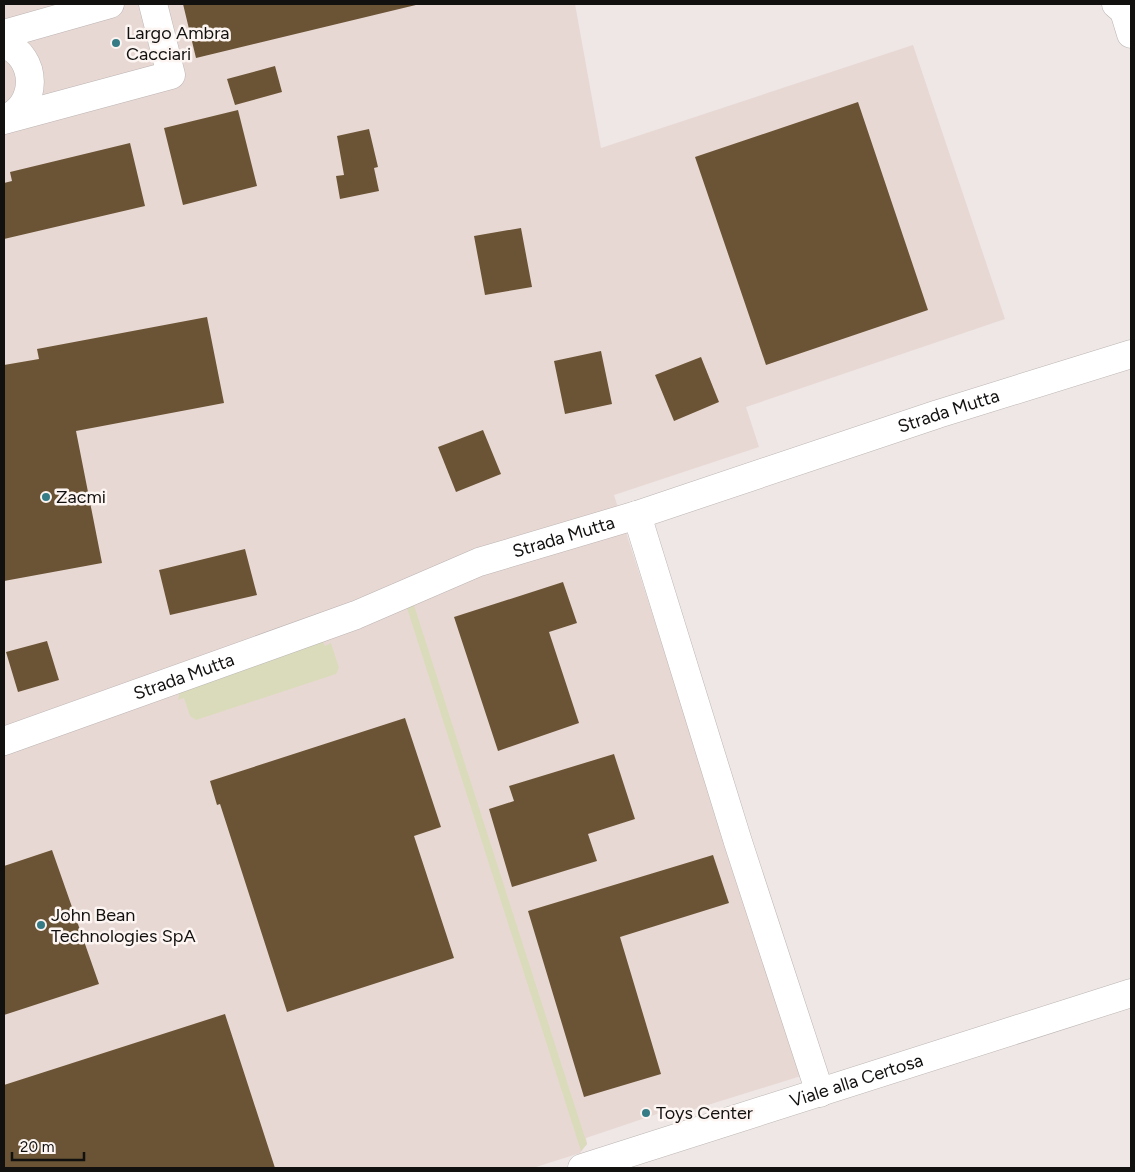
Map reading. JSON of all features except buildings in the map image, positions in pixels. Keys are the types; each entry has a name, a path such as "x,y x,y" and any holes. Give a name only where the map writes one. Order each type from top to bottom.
{"street":[{"path":"4,34 110,4"},
{"path":"4,120 172,75 153,4"},
{"path":"1116,4 1124,12 1131,34"},
{"path":"4,44 18,51 26,61 30,74 30,86 27,99 19,110 4,120"},
{"name":"Strada Mutta","path":"4,741 356,615 479,562 637,515 938,414 1131,354"},
{"path":"637,515 738,842 820,1093"},
{"name":"Viale alla Certosa","path":"582,1168 1131,993"}],"shaded area":[{"path":"4,4 575,4 601,148 913,45 1005,319 746,407 759,447 614,495 801,1076 666,1118 663,1112 586,1138 587,1144 580,1153 533,1168 4,1168"}],"green space":[{"path":"413,602 587,1144 581,1151 406,605"},
{"path":"321,638 325,646 331,643 339,668 336,674 196,720 190,716 184,698 178,700 180,691"}],"place":[{"name":"Largo Ambra Cacciari","path":"116,43"},
{"name":"Zacmi","path":"46,497"},
{"name":"John Bean Technologies SpA","path":"41,925"},
{"name":"Toys Center","path":"646,1113"}]}
